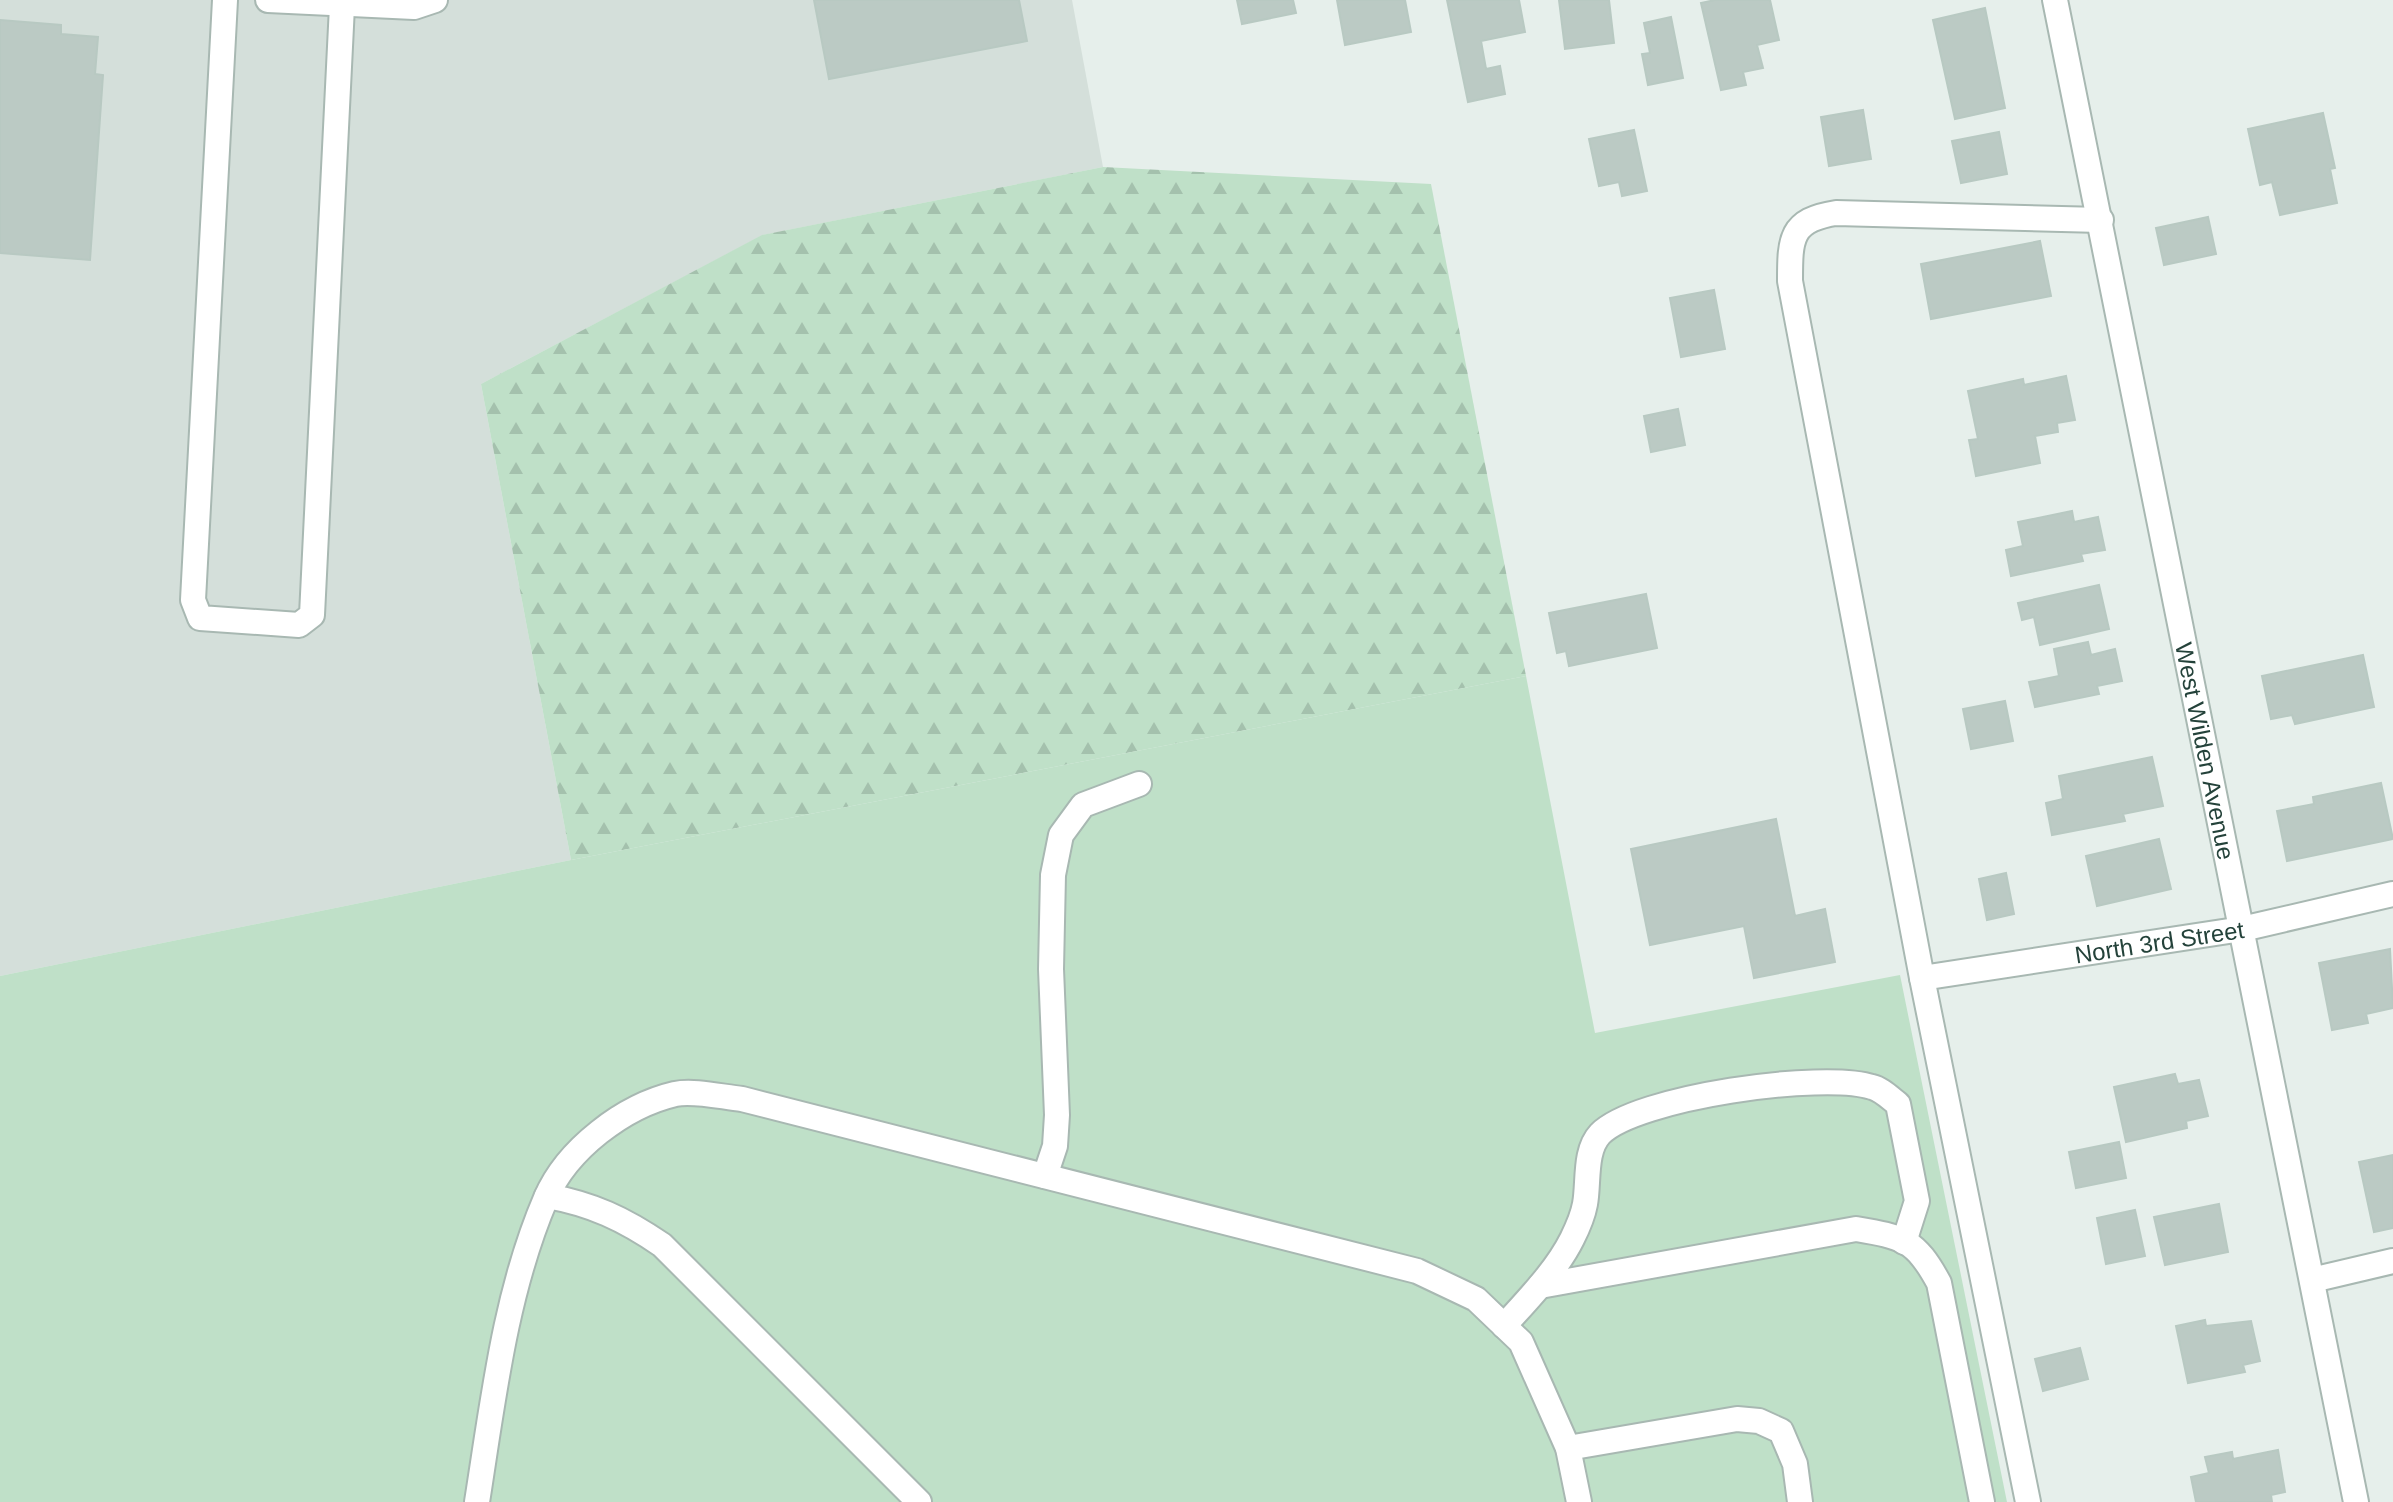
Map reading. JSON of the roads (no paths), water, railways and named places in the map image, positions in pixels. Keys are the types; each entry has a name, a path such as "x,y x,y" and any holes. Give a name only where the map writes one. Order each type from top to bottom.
{"street":[{"path":"225,0 193,600 200,618 299,625 312,615 342,6"},
{"path":"268,0 342,6 414,7 435,0"},
{"name":"West Wilden Avenue","path":"2055,0 2356,1502"},
{"path":"2028,1502 1922,978 1790,281 1790,245 1801,224 1815,216 1836,213 2101,220"},
{"path":"1045,1176 1055,1146 1057,1115 1051,969 1053,875 1061,835 1083,805 1139,784"},
{"name":"North 3rd Street","path":"1922,978 2242,929 2393,894"},
{"path":"1504,1326 1540,1286 1571,1240 1585,1206 1588,1162 1599,1135 1627,1116 1672,1102 1794,1084 1836,1082 1874,1087 1898,1104 1917,1201 1904,1242"},
{"path":"477,1502 510,1309 547,1196 583,1147 629,1110 678,1093 742,1099 1417,1271 1476,1299 1521,1342 1568,1448 1579,1502"},
{"path":"547,1196 581,1202 622,1218 662,1245 919,1502"},
{"path":"1540,1286 1856,1229 1895,1236 1922,1253 1939,1283 1982,1502"},
{"path":"2312,1280 2393,1261"},
{"path":"1568,1448 1737,1419 1759,1421 1781,1431 1795,1464 1800,1502"}]}
